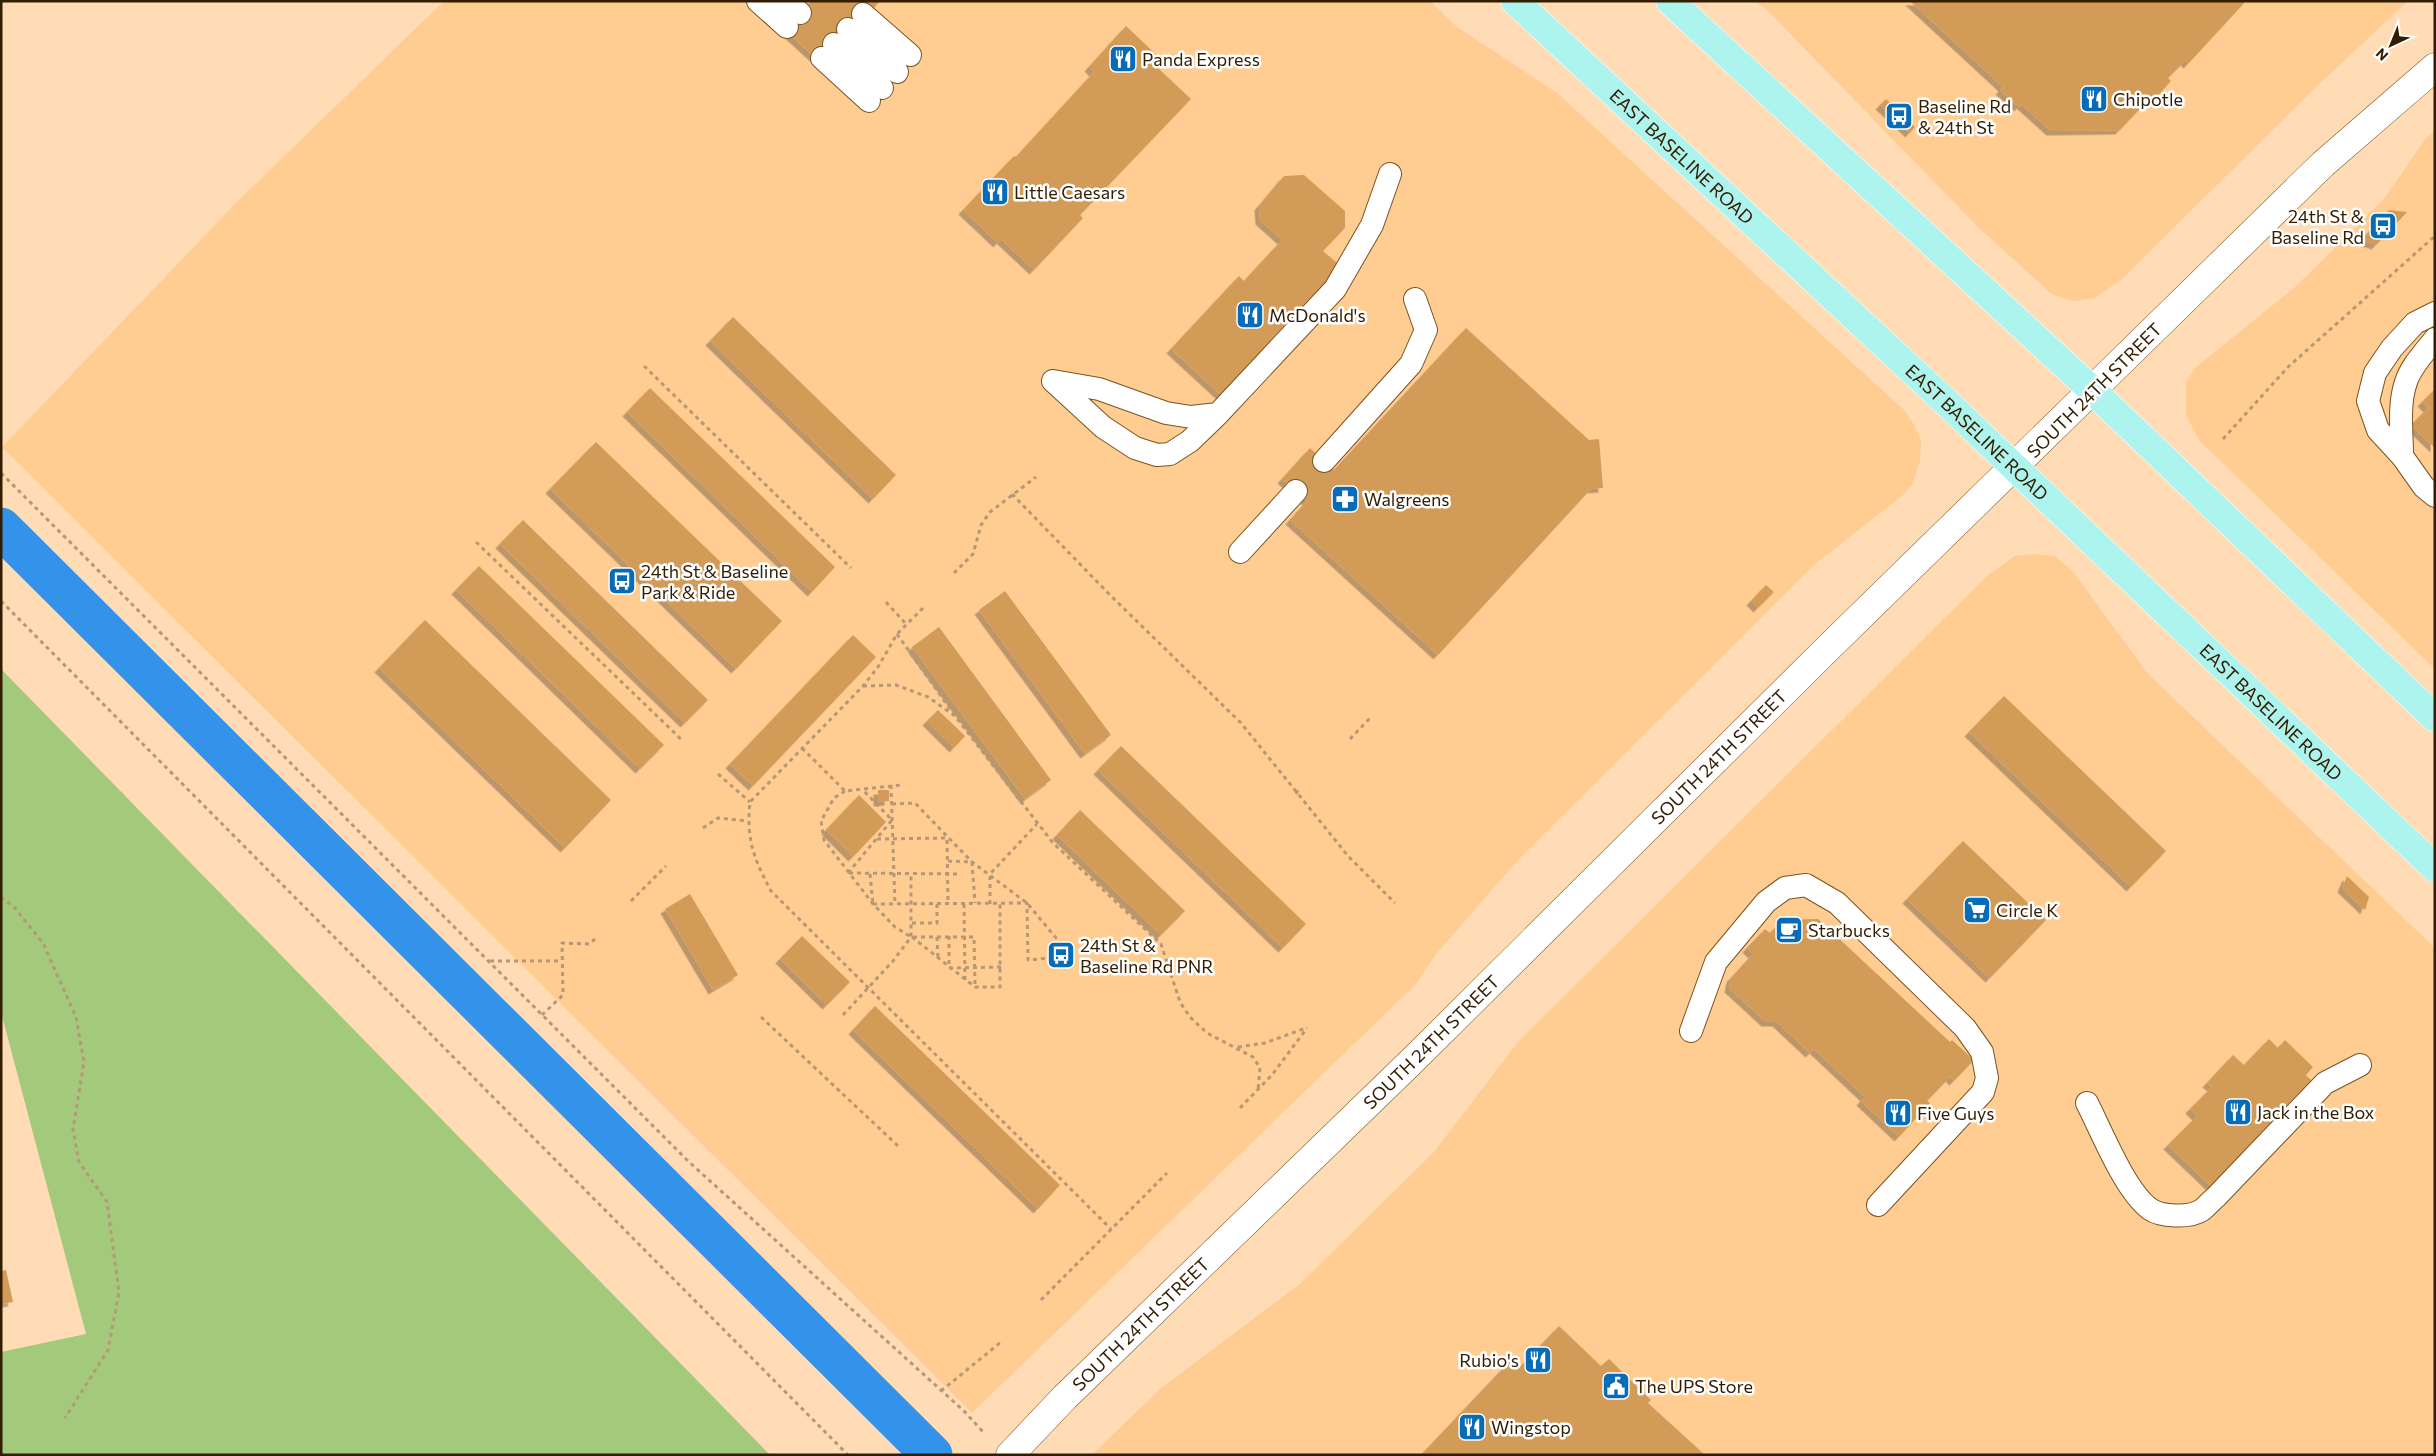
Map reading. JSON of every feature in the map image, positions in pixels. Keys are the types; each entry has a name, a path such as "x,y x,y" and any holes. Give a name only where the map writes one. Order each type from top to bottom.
{"main road":[{"name":"EAST BASELINE ROAD","path":"1516,1 1720,190 2435,868"},
{"path":"1670,1 2092,390 2435,718"},
{"name":"SOUTH 24TH STREET","path":"1010,1455 1065,1397 1414,1059 1832,644 2324,164 2435,67"}],"lane":[{"path":"758,1 791,14"},
{"path":"890,79 842,36 890,79"},
{"path":"1218,414 1191,417 1166,413 1098,389 1053,381 1103,427 1135,448 1157,455 1170,454 1190,441 1218,414 1335,289 1372,225 1390,174"},
{"path":"1324,461 1411,364 1426,330 1415,299"},
{"path":"2435,313 2415,323 2392,348 2375,372 2368,401 2378,430 2402,456 2424,487 2435,496"},
{"path":"2402,456 2402,406 2406,381 2416,363 2435,339"},
{"path":"1240,552 1296,491"},
{"path":"1692,1031 1716,962 1766,902 1785,888 1806,885 1837,903 1965,1028 1982,1052 1987,1078 1983,1092 1968,1110 1878,1205"},
{"path":"2087,1103 2138,1198 2151,1210 2164,1214 2190,1215 2201,1210 2216,1197 2325,1083 2360,1065"}],"path":[{"path":"2223,438 2288,367 2435,236"},
{"path":"644,366 851,568"},
{"path":"1,473 688,1161 975,1423"},
{"path":"954,573 974,554 981,525 990,512 1036,477"},
{"path":"1012,494 1108,593 1240,723 1348,856 1395,903"},
{"path":"476,542 684,741"},
{"path":"1,601 848,1455"},
{"path":"886,602 906,624"},
{"path":"923,608 897,634 878,667 863,686 750,802 748,821 754,860 771,891 1111,1229"},
{"path":"897,634 955,716 1053,843 1161,944 1180,1002 1190,1017 1207,1033 1238,1047 1253,1057 1260,1068 1258,1091"},
{"path":"863,686 896,685 928,697 955,716"},
{"path":"1350,739 1372,716"},
{"path":"802,748 845,791"},
{"path":"718,774 750,802"},
{"path":"892,785 895,905"},
{"path":"901,785 845,791 834,798 821,821 824,840 873,904 895,927 912,936 949,968 975,987 1000,987 1000,903"},
{"path":"862,789 892,820"},
{"path":"1296,794 1299,789"},
{"path":"892,804 915,803 972,862 1027,903 1071,956 1028,960 1027,903"},
{"path":"702,828 718,818 748,821"},
{"path":"848,873 892,820"},
{"path":"990,904 990,874 1037,824"},
{"path":"877,839 947,838"},
{"path":"947,838 948,904"},
{"path":"948,861 972,862"},
{"path":"972,862 974,903"},
{"path":"631,901 666,866"},
{"path":"848,873 958,874"},
{"path":"870,874 873,904"},
{"path":"843,1015 912,936 911,874"},
{"path":"1,896 15,908 43,943 76,1017 84,1062 73,1129 79,1162 107,1202 119,1292 108,1350 65,1418"},
{"path":"873,904 1027,903"},
{"path":"912,923 937,923 937,904"},
{"path":"964,904 965,980"},
{"path":"912,936 974,937 975,987"},
{"path":"949,936 949,968"},
{"path":"937,937 938,958"},
{"path":"542,1015 563,995 562,944 589,944 595,939"},
{"path":"490,961 562,961"},
{"path":"949,968 1001,968"},
{"path":"761,1017 898,1146"},
{"path":"1238,1047 1265,1043 1307,1028 1258,1091 1240,1108"},
{"path":"802,1055 807,1050"},
{"path":"1041,1300 1167,1173"},
{"path":"941,1390 1001,1342"}],"shaded area":[{"path":"444,1 1430,1 1457,27 1557,93 1904,410 1921,440 1920,461 1913,483 1902,496 1815,564 1517,861 1437,953 1416,984 972,1413 2,447 238,201"},
{"path":"1755,1 2408,1 2316,87 2122,279 2095,298 2074,301 2053,295 1979,228 1766,9"},
{"path":"2435,131 2435,669 2199,440 2186,415 2186,382 2195,368 2295,287 2384,199 2426,138"},
{"path":"2031,554 2055,556 2074,573 2148,674 2435,948 2435,1455 1092,1455 1160,1389 1301,1283 1434,1152 1518,1042 1987,576 2015,556"}],"green space":[{"path":"1,669 770,1455 1,1455 1,1352 86,1334 1,1012"}],"building":[{"path":"811,1 880,1 874,8 871,5 819,61 785,30"},
{"path":"1910,1 2246,1 2188,64 2185,61 2168,78 2171,81 2154,100 2151,97 2120,130 2051,131 2021,104 2019,107 2000,90 2003,87"},
{"path":"1126,26 1165,63 1159,69 1191,99 1080,215 1083,218 1034,270 1001,239 998,243 963,210 1014,156 1016,157 1094,72 1089,67"},
{"path":"1886,99 1915,127 1910,133 1880,105"},
{"name":"McDonald's","path":"1304,175 1345,211 1345,228 1323,251 1342,267 1222,396 1171,349 1239,276 1244,281 1282,240 1260,220 1259,206 1284,176"},
{"path":"2389,210 2407,212 2376,245 2361,240"},
{"path":"733,317 896,475 873,499 710,341"},
{"name":"Walgreens","path":"1466,328 1589,440 1599,439 1603,488 1591,489 1438,655 1290,520 1307,501 1282,479 1310,448 1334,470"},
{"path":"650,388 835,567 812,592 627,412"},
{"path":"2435,389 2435,448 2411,425 2428,408 2422,402"},
{"path":"596,442 782,621 736,669 550,489"},
{"path":"523,520 708,700 685,723 500,544"},
{"path":"479,566 664,745 640,769 456,590"},
{"path":"1766,585 1774,592 1758,608 1751,601"},
{"path":"1005,591 1111,735 1085,754 979,610"},
{"path":"425,620 611,800 565,848 379,668"},
{"path":"939,627 1051,780 1025,799 912,647"},
{"path":"853,635 876,657 753,786 730,764"},
{"path":"2004,696 2166,851 2131,887 1969,732"},
{"path":"938,710 965,736 954,748 927,721"},
{"path":"1121,746 1306,924 1283,948 1098,770"},
{"path":"878,790 889,790 889,801 878,802"},
{"path":"859,795 886,822 853,857 826,830"},
{"path":"1080,810 1185,911 1161,935 1057,835"},
{"name":"Circle K","path":"1963,841 2046,920 1990,978 1907,899"},
{"path":"2347,876 2369,897 2365,910 2342,888"},
{"path":"690,894 738,975 713,990 665,909"},
{"path":"1818,919 1950,1042 1952,1040 1974,1060 1954,1081 1950,1077 1927,1101 1930,1103 1899,1137 1861,1101 1865,1097 1814,1049 1810,1053 1777,1022 1766,1022 1729,988 1731,978 1753,954 1747,948 1765,929 1770,933 1783,920"},
{"path":"802,936 850,982 827,1005 780,959"},
{"path":"875,1006 1060,1185 1038,1209 853,1030"},
{"name":"Jack in the Box","path":"2269,1039 2278,1048 2285,1040 2313,1067 2306,1075 2312,1081 2212,1187 2168,1145 2197,1116 2190,1109 2212,1087 2207,1083 2233,1055 2244,1065"},
{"path":"6,1270 13,1302 1,1304 1,1271"},
{"path":"1559,1326 1601,1366 1609,1359 1651,1400 1648,1403 1705,1455 1421,1455 1510,1361 1518,1369"}],"waterway":[{"path":"1,528 932,1455"}],"place":[{"name":"Panda Express","path":"1123,59"},
{"name":"Chipotle","path":"2094,99"},
{"name":"Baseline Rd & 24th St","path":"1899,116"},
{"name":"Little Caesars","path":"995,192"},
{"name":"24th St & Baseline Rd","path":"2383,226"},
{"name":"McDonald's","path":"1250,315"},
{"name":"Walgreens","path":"1345,499"},
{"name":"24th St & Baseline Park & Ride","path":"622,581"},
{"name":"Circle K","path":"1977,910"},
{"name":"Starbucks","path":"1789,930"},
{"name":"24th St & Baseline Rd PNR","path":"1061,955"},
{"name":"Jack in the Box","path":"2238,1112"},
{"name":"Five Guys","path":"1898,1113"},
{"name":"Rubio's","path":"1538,1360"},
{"name":"The UPS Store","path":"1616,1386"},
{"name":"Wingstop","path":"1472,1427"}]}
